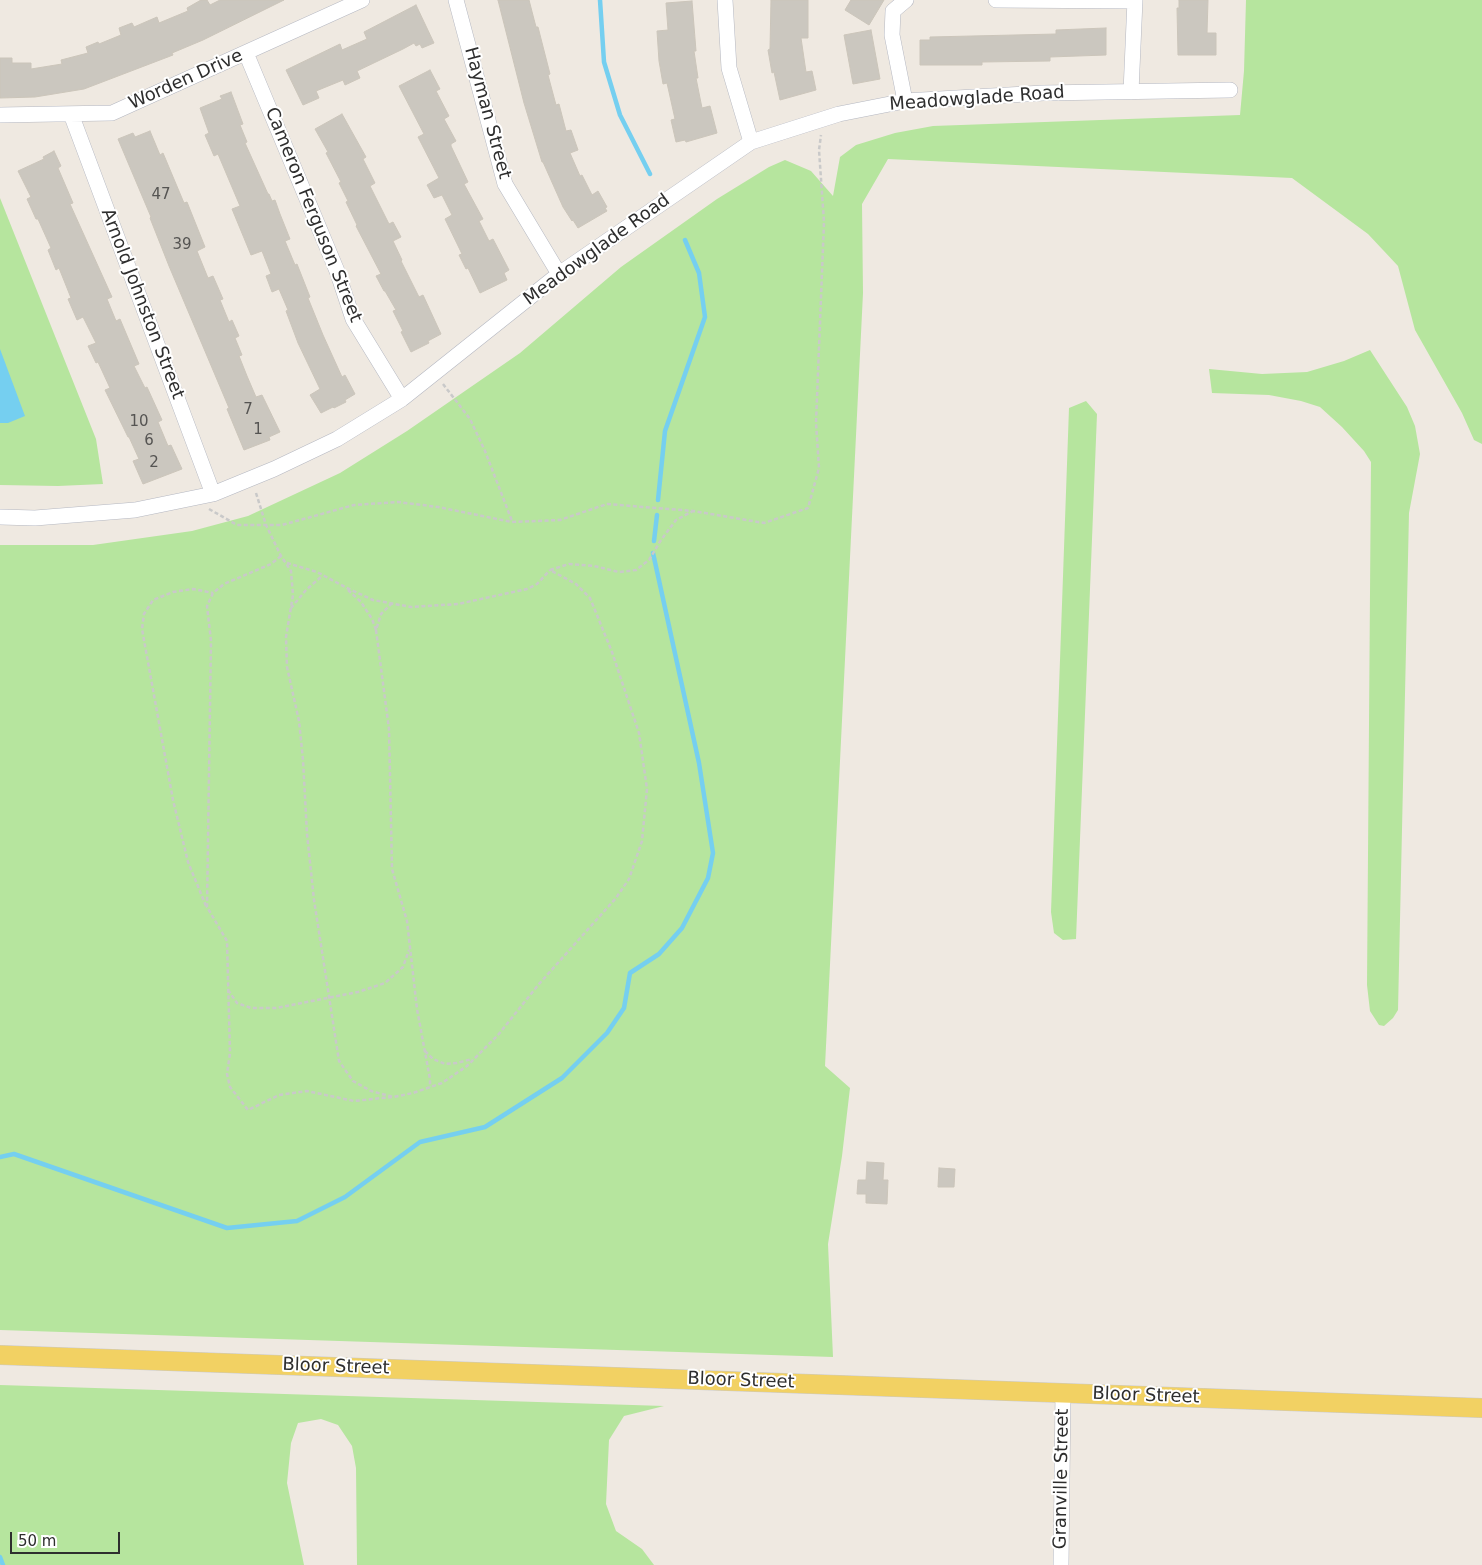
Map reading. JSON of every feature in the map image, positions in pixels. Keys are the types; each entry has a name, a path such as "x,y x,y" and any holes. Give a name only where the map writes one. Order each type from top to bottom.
{"main road":[{"name":"Bloor Street","path":"0,1355 1482,1408"}],"street":[{"name":"Worden Drive","path":"0,115 112,113 362,0"},
{"name":"Hayman Street","path":"456,0 505,184 559,274"},
{"path":"725,0 729,68 751,142"},
{"path":"905,101 892,35 893,11 906,0"},
{"path":"996,0 1135,1 1131,92"},
{"name":"Cameron Ferguson Street","path":"246,53 337,271 352,319 402,399"},
{"name":"Meadowglade Road","path":"0,517 35,518 135,510 213,494 274,469 336,439 402,399 559,274 751,142 839,114 905,101 1043,93 1230,90"},
{"name":"Arnold Johnston Street","path":"71,114 213,494"},
{"name":"Granville Street","path":"1061,1565 1063,1393"}],"path":[{"path":"194,498 216,514 238,525 282,525 354,505 398,502 438,507 512,522 560,520 606,504 693,511 764,523 808,508 820,468 816,423 824,222 819,150 823,119"},
{"path":"434,373 470,420 485,451 512,522"},
{"path":"250,479 266,525 281,556 291,571 293,595 286,637 287,667 299,721 314,900 339,1061 353,1080 371,1091 393,1097"},
{"path":"285,562 322,575 373,600 411,607 458,604 527,589 537,584 550,570 569,564 594,566 619,572 636,570 649,560 676,520 693,511"},
{"path":"207,907 211,641 207,606 213,594 224,584 270,564 281,556"},
{"path":"213,594 193,589 173,592 153,600 144,614 142,629 173,800 188,862 207,907 227,941 230,1053 227,1074 230,1088 248,1110 278,1095 306,1091 354,1101 413,1093 442,1083 467,1066 498,1035 539,984 616,898 629,879 642,841 647,789 639,733 612,652 590,598 576,584 550,570"},
{"path":"290,609 322,575"},
{"path":"347,588 361,602 372,619 376,630 389,729 392,868 407,920 417,1009 430,1087"},
{"path":"376,630 381,614 391,604"},
{"path":"228,990 237,1003 251,1008 276,1008 358,992 386,983 403,967 410,948"},
{"path":"424,1050 433,1059 445,1064 474,1058"}],"green space":[{"path":"1246,0 1482,0 1482,444 1474,440 1462,413 1415,330 1398,266 1368,234 1292,178 888,159 862,204 863,293 825,1066 850,1088 842,1156 828,1244 833,1357 0,1330 0,545 93,545 192,531 248,516 340,473 407,431 520,353 621,267 717,199 769,167 785,160 811,171 833,196 840,157 856,145 895,133 933,126 1240,115 1244,71"},
{"path":"0,198 96,439 103,484 58,486 0,485"},
{"path":"1370,350 1407,407 1415,426 1420,454 1409,513 1398,1010 1393,1018 1384,1026 1379,1025 1370,1011 1367,985 1371,462 1364,451 1342,427 1320,407 1269,395 1212,393 1209,369 1262,374 1307,372 1344,361"},
{"path":"1086,401 1097,414 1076,939 1063,940 1054,933 1051,912 1069,408"},
{"path":"0,1385 664,1406 624,1416 609,1440 606,1504 616,1531 642,1549 654,1565 357,1565 356,1468 352,1446 338,1425 321,1419 298,1423 291,1443 287,1483 304,1565 0,1565"}],"water":[{"path":"0,349 25,416 8,423 0,423"}],"building":[{"path":"201,0 207,0 210,5 220,0 284,0 203,40 172,53 173,55 84,89 35,97 0,98 0,58 12,58 12,63 31,63 31,69 62,64 61,60 88,53 86,47 121,35 119,28 132,23 134,27 157,17 159,23 188,11 187,8"},
{"path":"498,0 529,0 536,27 538,27 556,105 559,104 566,131 571,130 578,150 570,153 580,176 582,175 592,195 598,191 607,207 605,208 607,211 578,228 563,207 542,162 524,103"},
{"path":"771,0 808,0 808,38 801,38 806,72 812,71 816,90 780,100 768,50 770,49"},
{"path":"851,0 884,0 869,25 845,10"},
{"path":"1179,0 1208,0 1207,33 1216,33 1216,55 1178,55 1177,8 1179,8"},
{"path":"692,1 696,51 694,51 698,78 696,78 702,108 710,106 717,133 686,142 685,140 676,142 671,120 675,119 667,83 663,84 659,61 657,31 668,30 666,3"},
{"path":"416,5 434,43 422,48 420,44 416,46 414,43 357,71 360,78 345,85 343,80 316,91 319,98 303,105 286,70 340,44 342,50 367,39 364,32"},
{"path":"1106,28 1106,55 1050,57 1050,61 982,62 982,65 920,65 920,40 930,40 930,37 1056,34 1056,30"},
{"path":"871,30 880,79 853,84 844,35"},
{"path":"430,70 440,89 436,91 449,116 444,119 456,141 451,146 468,182 464,184 483,219 479,221 489,241 493,239 509,270 504,273 507,280 480,293 468,268 466,269 459,255 462,254 445,219 452,215 442,195 434,198 427,185 439,178 418,137 424,134 399,86"},
{"path":"231,92 243,124 240,125 247,142 245,143 268,194 272,201 275,200 290,239 285,241 295,265 297,264 323,335 342,377 345,375 355,394 345,400 346,402 321,413 310,395 320,389 298,343 286,311 288,310 279,289 272,292 266,276 271,274 262,251 251,255 232,209 240,206 218,154 214,156 205,135 209,133 200,108 222,99 220,96"},
{"path":"342,114 366,157 363,159 375,183 370,186 389,224 393,222 401,237 393,241 401,261 419,297 423,295 441,334 428,341 429,343 411,352 393,311 396,310 376,276 381,274 356,226 346,202 348,201 339,183 341,182 326,153 328,152 315,129"},
{"path":"150,131 160,155 163,153 184,203 187,202 205,247 197,251 208,278 213,276 223,299 220,300 229,322 232,320 239,336 235,338 242,355 239,356 256,397 262,395 280,432 269,437 270,440 244,450 227,409 229,408 118,139 133,133 135,137"},
{"path":"54,151 61,166 58,168 73,203 70,204 112,297 107,299 116,321 120,319 139,364 134,366 145,388 147,387 162,420 158,422 168,446 171,445 182,469 143,484 133,461 139,459 105,390 110,388 88,346 96,343 83,317 77,320 68,299 71,298 59,268 56,270 48,250 51,248 27,199 31,197 18,171 44,159 43,157"},
{"path":"867,1162 884,1163 883,1180 888,1180 887,1204 866,1203 866,1194 857,1194 858,1180 866,1180"},
{"path":"939,1168 955,1169 954,1187 938,1187"}],"waterway":[{"path":"600,0 604,62 620,115 650,174"},
{"path":"658,500 665,431 705,317 699,273 685,240"},
{"path":"654,541 657,515"},
{"path":"0,1157 14,1154 227,1228 297,1221 345,1197 420,1142 485,1127 562,1078 607,1033 624,1008 630,973 659,954 682,928 708,878 713,853 699,763 653,553"},
{"path":"0,1557 3,1565"}]}
